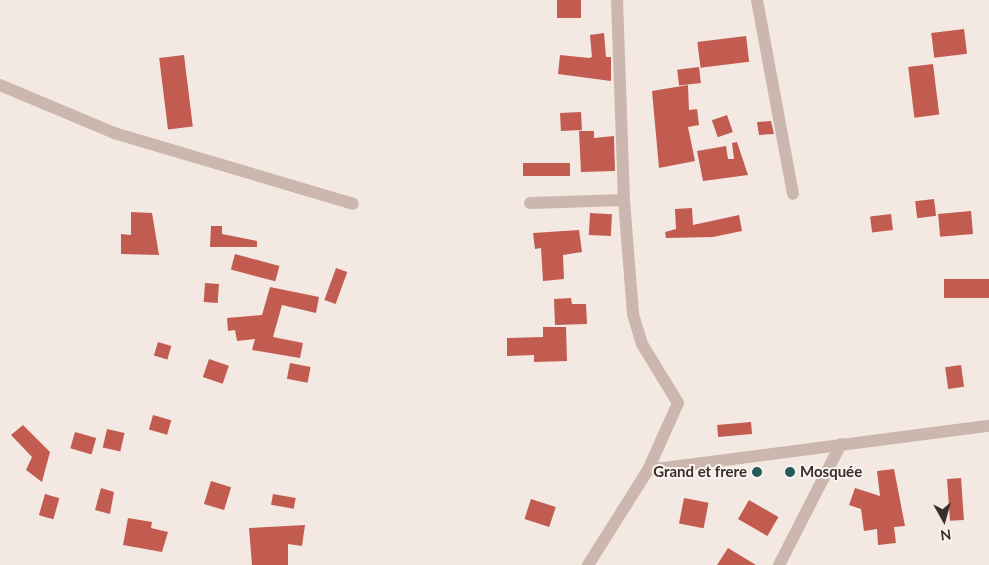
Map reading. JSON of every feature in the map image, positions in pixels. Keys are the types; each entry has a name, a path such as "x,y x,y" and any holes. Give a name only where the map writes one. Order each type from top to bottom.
{"street":[{"path":"588,565 648,470 678,403 636,330 624,200 616,0"},
{"path":"757,0 793,194"},
{"path":"0,85 114,133 353,204"},
{"path":"530,203 624,200"},
{"path":"648,470 989,426"},
{"path":"778,565 791,545 841,444"},
{"path":"790,565 791,545"}],"building":[{"path":"557,0 581,0 581,18 557,18"},
{"path":"964,29 967,54 934,58 931,33"},
{"path":"604,33 606,57 611,57 611,81 558,74 560,55 592,57 590,35"},
{"path":"746,36 749,62 701,68 697,42"},
{"path":"184,55 193,126 168,130 159,58"},
{"path":"933,64 939,115 914,118 908,67"},
{"path":"699,67 701,83 679,86 677,70"},
{"path":"688,85 689,110 697,109 699,125 688,127 695,161 659,168 652,91"},
{"path":"581,112 582,130 561,131 560,113"},
{"path":"727,115 733,132 718,137 712,120"},
{"path":"771,121 774,134 759,135 757,122"},
{"path":"579,131 594,131 594,138 614,136 615,171 581,172"},
{"path":"737,142 748,175 703,181 697,151 726,146 728,159 734,159 732,143"},
{"path":"523,163 570,163 570,176 523,176"},
{"path":"934,199 936,216 917,218 915,201"},
{"path":"692,208 693,225 739,215 742,231 713,237 666,238 665,232 676,229 675,209"},
{"path":"971,211 973,234 940,237 938,214"},
{"path":"131,212 152,213 159,255 121,254 121,234 131,235"},
{"path":"590,213 612,214 611,236 589,235"},
{"path":"891,214 893,230 872,232 870,217"},
{"path":"211,226 222,226 222,234 257,241 257,247 210,247"},
{"path":"579,230 582,252 563,255 564,279 543,281 541,248 535,249 533,233"},
{"path":"235,254 279,266 275,281 231,269"},
{"path":"336,268 347,272 336,304 324,300"},
{"path":"944,279 989,279 989,298 944,298"},
{"path":"205,283 219,284 218,303 204,302"},
{"path":"270,287 319,297 316,313 282,305 273,337 303,343 300,358 252,350 255,339 237,341 235,330 228,331 227,318 262,315"},
{"path":"571,298 572,304 586,304 587,324 555,325 554,299"},
{"path":"543,327 566,327 567,361 534,362 534,355 507,356 507,338 543,337"},
{"path":"158,342 171,346 167,359 154,355"},
{"path":"209,359 229,366 223,384 203,377"},
{"path":"290,363 311,367 308,383 287,379"},
{"path":"961,365 964,387 948,389 945,367"},
{"path":"153,415 171,420 167,435 149,429"},
{"path":"751,422 752,434 718,437 717,425"},
{"path":"23,425 50,452 42,482 26,470 32,457 11,435"},
{"path":"107,429 125,433 120,452 103,448"},
{"path":"75,432 96,438 91,454 70,448"},
{"path":"894,469 905,526 894,527 896,543 878,545 877,529 864,531 861,509 849,505 855,488 880,496 877,471"},
{"path":"961,478 964,520 950,521 947,479"},
{"path":"211,481 231,487 224,510 204,504"},
{"path":"101,488 114,492 110,514 95,510"},
{"path":"45,494 59,498 53,519 39,515"},
{"path":"273,494 296,498 294,509 271,505"},
{"path":"684,498 709,503 704,528 679,524"},
{"path":"531,499 556,507 549,527 525,519"},
{"path":"749,500 778,517 767,536 738,519"},
{"path":"128,518 152,522 151,528 168,532 162,552 123,545"},
{"path":"305,525 302,546 288,544 288,565 252,565 249,528"},
{"path":"728,548 756,565 717,565"}],"place":[{"name":"Grand et frere","path":"757,472"},
{"name":"Mosquée","path":"790,472"}]}
